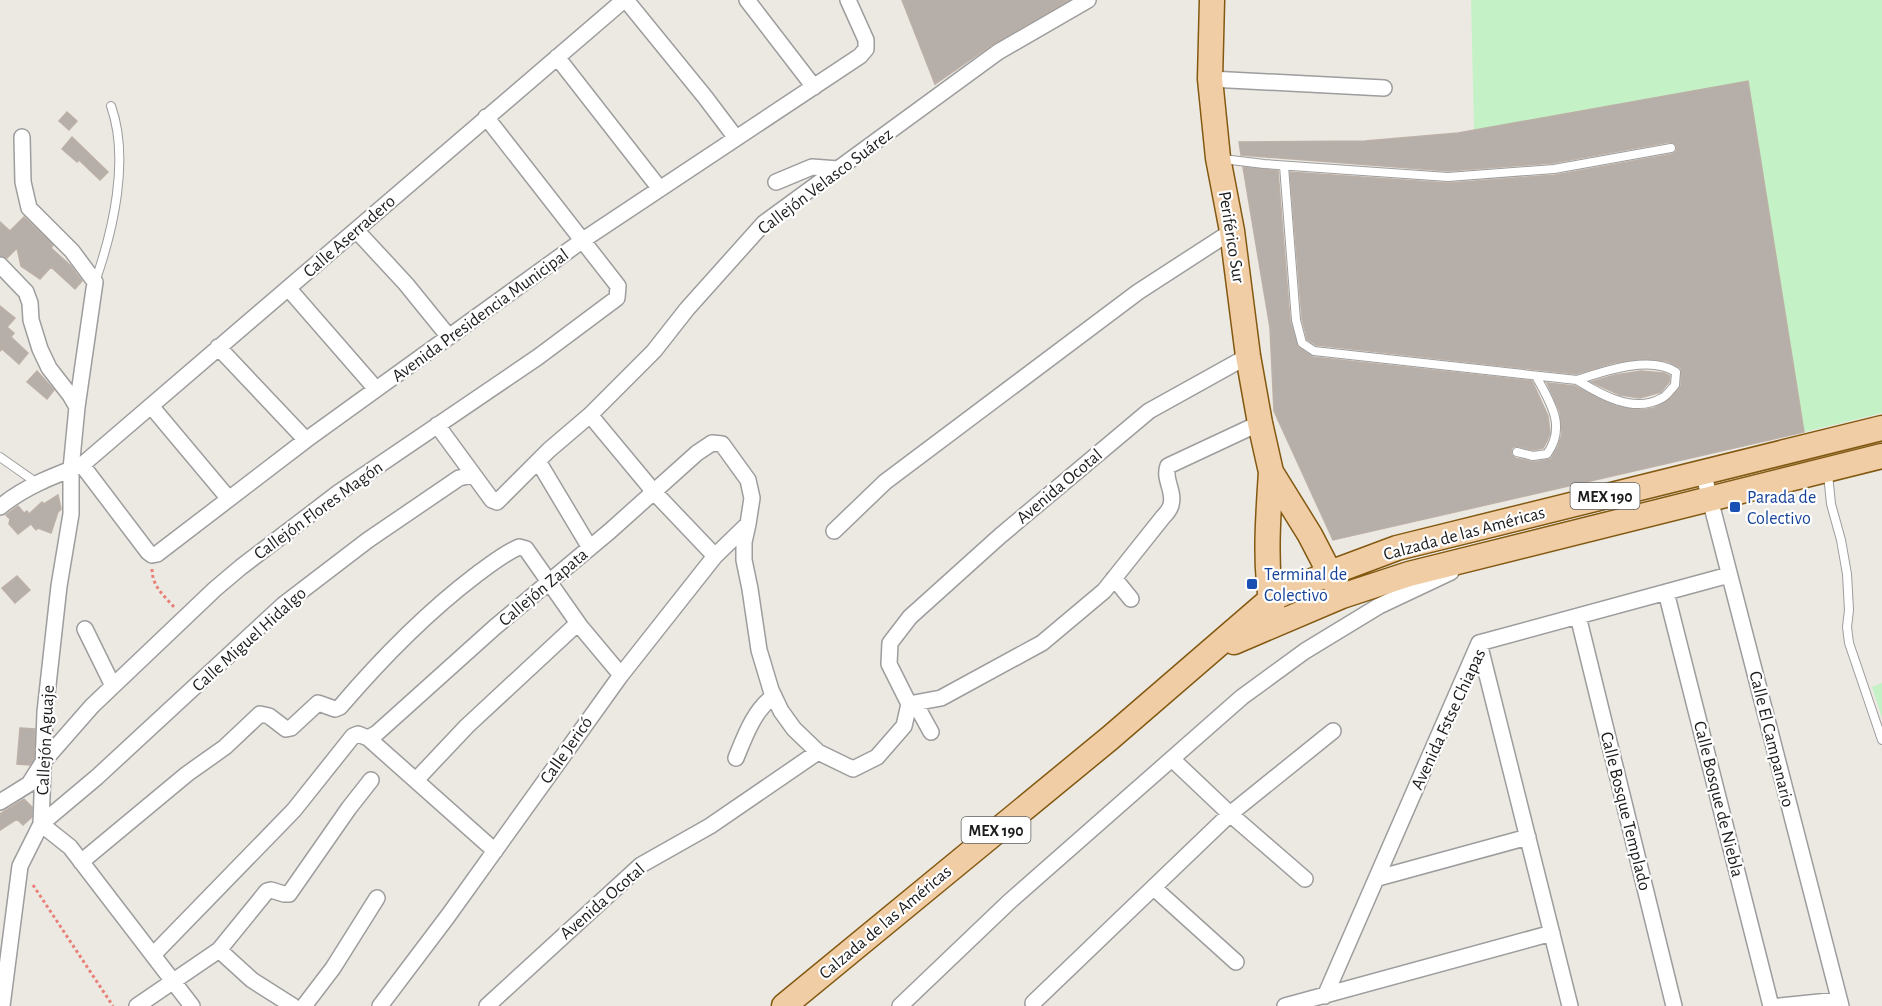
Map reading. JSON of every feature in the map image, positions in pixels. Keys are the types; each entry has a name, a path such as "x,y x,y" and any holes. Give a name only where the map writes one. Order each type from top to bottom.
{"main road":[{"name":"Periférico Sur","path":"1212,0 1210,79 1218,158 1232,231 1248,356 1271,472 1268,533 1271,599 1275,623"},
{"name":"Calzada de las Américas","path":"784,1006 1110,738 1271,599 1396,548 1882,428"},
{"name":"Calzada de las Américas","path":"1208,653 1342,596 1409,574 1882,456"},
{"name":"Periférico Sur","path":"1271,472 1311,535 1342,596"}],"street":[{"name":"Calle Aserradero","path":"0,507 37,483 76,467 151,406 218,346 625,0"},
{"path":"625,0 736,138"},
{"path":"747,0 814,87"},
{"name":"Avenida Presidencia Municipal","path":"152,555 157,554 306,440 583,240 860,56 866,49 866,40 848,0"},
{"name":"Callejón Velasco Suárez","path":"473,474 495,502 500,500 538,461 590,416 654,351 687,309 764,223 998,52 1088,0"},
{"path":"557,57 660,189"},
{"path":"1210,79 1384,88"},
{"path":"486,117 583,240"},
{"path":"22,137 23,182 29,208 72,251 95,282"},
{"path":"777,182 812,167 838,169"},
{"path":"356,230 406,284 449,337"},
{"path":"834,531 885,482 913,460 1138,292 1232,231"},
{"name":"Callejón Flores Magón","path":"0,802 29,784 43,762 92,706 223,582 328,500 617,298 618,286 583,240"},
{"path":"0,265 26,292 30,303 31,320 40,349 49,368 77,407"},
{"name":"Callejón Aguaje","path":"2,1006 20,866 41,824 45,712 52,638 71,513 76,467 77,407 95,282"},
{"path":"288,288 376,389"},
{"path":"218,346 306,440"},
{"name":"Avenida Ocotal","path":"912,703 889,664 890,643 910,617 1000,536 1149,411 1248,356"},
{"path":"151,406 229,499"},
{"path":"590,416 654,492 715,556"},
{"path":"912,703 941,698 1042,643 1104,591 1171,506 1172,496 1166,472 1168,466 1260,423"},
{"path":"436,425 473,474"},
{"name":"Callejón Zapata","path":"153,955 294,810 353,736 377,733 486,634 590,548 696,453 712,443 722,444 748,480 752,498 748,524"},
{"path":"538,461 590,548"},
{"path":"76,467 152,555"},
{"name":"Calle El Campanario","path":"1703,472 1840,1003"},
{"name":"Calle Miguel Hidalgo","path":"41,824 97,777 283,605 368,540 459,478 473,474"},
{"path":"748,524 744,542 744,560 759,650 774,696 794,729 818,752 853,770 878,757 904,726 912,703"},
{"name":"Calle Jericó","path":"380,1006 621,675 715,556 748,524"},
{"path":"81,862 187,774 225,747 260,714 269,716 285,729 291,728 318,703 334,709 340,707 418,625 462,586 506,553 519,547 526,549 578,624 621,675"},
{"path":"900,1006 1010,902 1242,697 1305,651 1379,606 1488,554"},
{"name":"Avenida Fstse Chiapas","path":"1325,996 1479,643 1730,575"},
{"path":"1114,578 1131,599"},
{"name":"Calle Bosque de Niebla","path":"1666,592 1772,1006"},
{"name":"Calle Bosque Templado","path":"1578,616 1674,1006"},
{"path":"416,780 467,726 578,624"},
{"path":"86,629 113,686"},
{"path":"1479,643 1570,1006"},
{"path":"736,758 757,714 765,702 774,696"},
{"path":"912,703 931,732"},
{"path":"1033,1003 1230,814 1333,731"},
{"path":"363,736 495,851"},
{"name":"Avenida Ocotal","path":"487,1006 641,865 710,826 818,752"},
{"path":"1172,759 1230,814 1305,879"},
{"path":"137,1006 219,950 267,891 289,894 371,780"},
{"path":"41,824 70,847 192,1006"},
{"path":"1378,878 1528,837"},
{"path":"1154,888 1236,962"},
{"path":"304,1006 333,968 377,898"},
{"path":"1285,1006 1552,933"},
{"path":"219,950 252,980 293,1006"},
{"path":"1780,1006 1840,1003"}],"lane":[{"path":"95,282 118,190 117,135 111,106"},
{"path":"1218,158 1284,166 1448,177 1554,170 1671,148"},
{"path":"1284,166 1296,320 1302,343 1314,351 1577,380 1596,392 1641,405 1662,398 1675,385 1676,372 1665,365 1642,364 1601,372 1577,380"},
{"path":"1517,452 1533,456 1547,454 1555,443 1557,427 1552,407 1536,375"},
{"path":"0,458 37,483"},
{"path":"1828,470 1831,504 1847,574 1849,643 1882,740"}],"path":[{"path":"152,555 152,576 157,589 184,618"},
{"path":"20,866 113,1006"}],"green space":[{"path":"1471,0 1882,0 1882,413 1804,432 1748,82 1474,131"},
{"path":"1882,683 1882,718 1872,687"}],"building":[{"path":"902,0 1069,0 993,44 935,84"},
{"path":"1748,81 1804,432 1333,540 1274,411 1270,328 1243,167 1278,171 1290,320 1298,347 1313,357 1532,381 1548,416 1550,433 1543,448 1533,450 1516,446 1512,448 1511,453 1515,458 1534,462 1551,459 1562,434 1560,412 1547,383 1575,386 1616,406 1641,410 1654,408 1671,398 1681,386 1681,368 1667,361 1640,359 1613,363 1576,374 1316,345 1307,339 1302,319 1290,172 1448,183 1555,175 1672,154 1676,151 1677,146 1670,142 1553,163 1448,171 1241,155 1239,142 1365,141 1458,133"},
{"path":"67,112 77,121 69,130 59,121"},
{"path":"72,137 108,172 100,180 79,160 77,162 62,149"},
{"path":"24,217 53,245 51,248 71,266 82,281 75,289 51,267 40,279 21,266 17,248 7,258 0,256 0,222 10,231"},
{"path":"0,306 15,318 7,327 14,333 11,337 28,353 19,364 2,349 0,351"},
{"path":"37,371 54,390 47,399 27,382"},
{"path":"1641,371 1664,373 1670,376 1669,382 1661,392 1640,398 1620,395 1591,382 1615,375"},
{"path":"58,495 61,509 51,533 38,528 36,530 31,524 18,534 9,524 10,519 6,515 18,506 24,513 27,511 29,514 42,502 44,504"},
{"path":"17,576 30,590 15,603 2,588"},
{"path":"20,728 35,729 34,759 30,765 17,764"},
{"path":"24,799 32,807 32,817 23,825 17,819 0,830 0,814"}],"place":[{"name":"Parada de Colectivo","path":"1735,507"},
{"name":"Terminal de Colectivo","path":"1252,584"}]}
